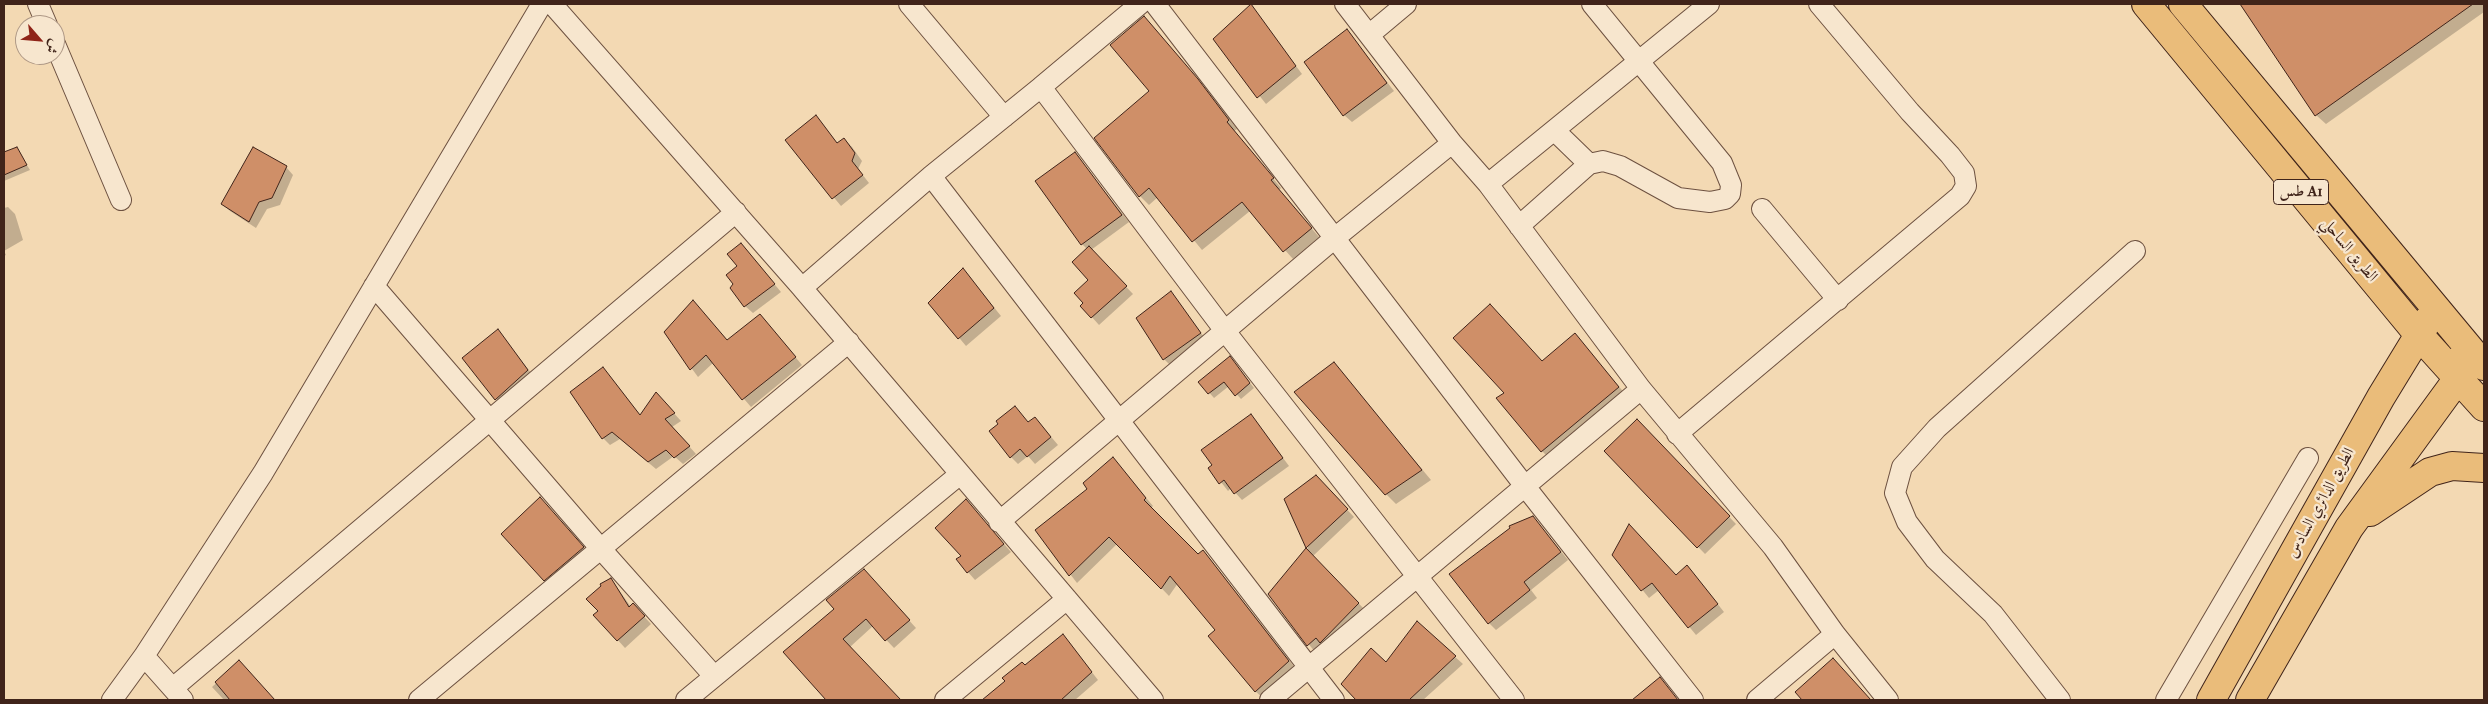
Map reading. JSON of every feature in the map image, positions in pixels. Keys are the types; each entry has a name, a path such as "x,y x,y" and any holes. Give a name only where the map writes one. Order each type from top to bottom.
{"highway":[{"name":"الطريق الساحلي","path":"2146,4 2419,334 2460,377 2484,408"},
{"name":"الطريق الساحلي","path":"2183,4 2484,366"},
{"name":"الطريق الدائري السادس","path":"2211,700 2312,520 2435,308"},
{"path":"2250,700 2349,528 2460,377 2456,332"},
{"path":"2312,520 2349,528 2378,506 2430,472 2452,466 2484,468"}],"street":[{"path":"112,700 144,656 263,472 542,4"},
{"path":"552,4 849,342 959,475 1153,700"},
{"path":"909,4 1004,117"},
{"path":"802,288 931,176 1041,88 1140,4"},
{"path":"1155,4 1336,237 1524,485 1693,700"},
{"path":"1345,4 1452,144 1488,184 1640,389 1773,547 1834,634 1888,700"},
{"path":"1369,36 1406,4"},
{"path":"1519,226 1589,164 1603,161 1620,166 1678,198 1710,202 1725,199 1730,194 1731,185 1722,163 1592,4"},
{"path":"1488,184 1709,4"},
{"path":"1677,434 1960,196 1966,186 1964,173 1950,155 1910,112 1819,4"},
{"path":"64,65 120,200"},
{"path":"1041,88 1225,331 1514,700"},
{"path":"1555,131 1589,164"},
{"path":"999,522 1336,237 1452,144"},
{"path":"931,176 1120,419 1334,700"},
{"path":"1762,209 1838,300"},
{"path":"144,656 178,694 491,421 736,212"},
{"path":"2060,700 1993,614 1935,559 1908,522 1895,493 1902,467 1938,428 2135,251"},
{"path":"374,286 601,550 714,676"},
{"path":"419,700 849,342"},
{"path":"1270,700 1640,389"},
{"path":"2166,700 2308,458"},
{"path":"686,700 959,475"},
{"path":"952,698 1067,599"},
{"path":"1758,700 1834,634"}],"building":[{"path":"1251,4 1296,66 1257,98 1213,39"},
{"path":"2240,4 2473,4 2315,116"},
{"path":"1144,16 1198,79 1229,120 1227,122 1274,178 1271,180 1312,228 1283,252 1242,202 1192,242 1149,188 1139,197 1094,138 1149,91 1110,45"},
{"path":"1347,29 1387,83 1343,116 1304,62"},
{"path":"816,115 837,143 844,138 855,153 852,161 863,175 832,199 785,140"},
{"path":"17,147 27,165 4,175 4,152"},
{"path":"253,147 287,166 272,198 259,202 249,222 221,204"},
{"path":"1075,152 1122,215 1081,245 1035,181"},
{"path":"741,243 775,284 744,307 730,288 733,284 726,275 737,266 727,254"},
{"path":"1089,246 1127,286 1091,318 1080,306 1083,303 1074,293 1088,280 1072,262"},
{"path":"963,268 994,308 958,339 928,303"},
{"path":"1171,291 1201,333 1163,360 1136,318"},
{"path":"693,300 727,340 760,314 796,357 742,400 706,355 690,370 664,332"},
{"path":"1490,304 1542,361 1575,333 1619,387 1541,452 1496,398 1504,393 1453,338"},
{"path":"498,329 528,370 495,400 462,358"},
{"path":"1230,356 1250,383 1235,396 1224,382 1208,394 1198,382"},
{"path":"1334,362 1422,470 1385,495 1294,392"},
{"path":"603,367 640,415 656,392 675,413 665,419 690,446 674,458 666,450 648,462 612,432 602,439 570,392"},
{"path":"1015,406 1028,422 1035,417 1051,437 1027,457 1020,449 1010,458 989,431 998,424 996,421"},
{"path":"1251,414 1283,458 1234,494 1224,480 1219,484 1208,468 1212,465 1201,450"},
{"path":"1637,419 1730,516 1697,548 1604,451"},
{"path":"1113,457 1146,498 1144,500 1198,554 1203,550 1289,661 1255,692 1208,636 1215,630 1170,576 1161,589 1109,537 1069,576 1035,530 1087,489 1083,483"},
{"path":"1316,475 1348,509 1306,548 1284,499"},
{"path":"540,497 584,547 544,581 501,534"},
{"path":"966,499 1004,544 967,573 956,559 961,556 935,528"},
{"path":"1533,516 1561,552 1524,582 1530,590 1488,624 1449,574 1510,528 1509,526"},
{"path":"1629,524 1676,575 1687,565 1718,604 1688,628 1652,583 1641,591 1612,555"},
{"path":"1306,548 1359,603 1320,643 1316,638 1307,646 1268,594"},
{"path":"864,569 910,620 885,641 866,619 843,639 901,700 826,700 783,652 834,609 826,600"},
{"path":"611,578 629,607 633,603 645,616 617,641 593,615 598,611 586,599 601,586 600,584"},
{"path":"1417,621 1456,656 1409,700 1356,700 1341,684 1371,648 1386,662"},
{"path":"1063,634 1092,672 1061,700 982,700 1005,681 1002,678 1022,662 1025,665"},
{"path":"1833,658 1871,700 1802,700 1795,692"},
{"path":"239,660 275,700 230,700 215,682"},
{"path":"1660,677 1678,700 1632,700"}]}
